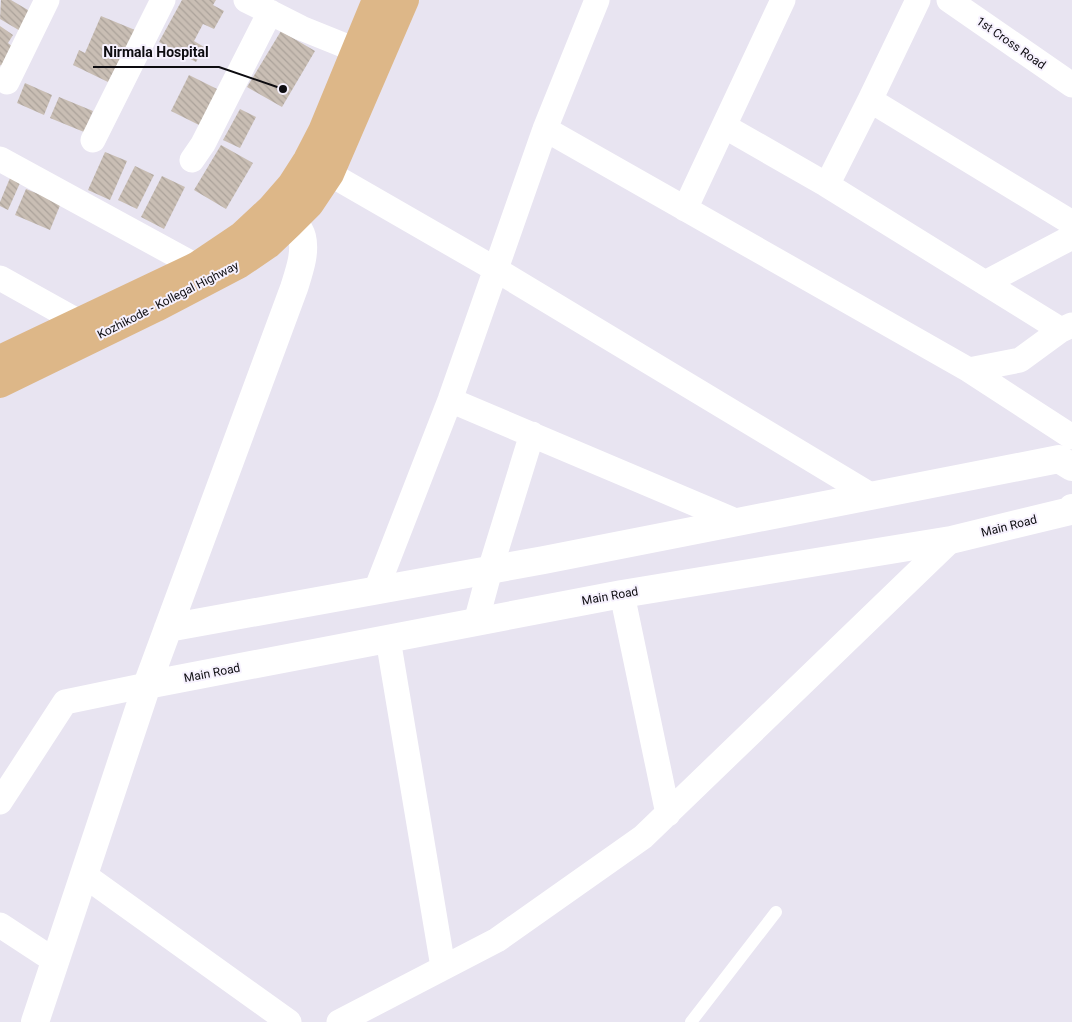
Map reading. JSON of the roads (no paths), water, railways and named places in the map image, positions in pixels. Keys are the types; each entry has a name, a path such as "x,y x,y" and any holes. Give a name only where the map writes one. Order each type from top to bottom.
{"main road":[{"name":"Kozhikode - Kollegal Highway","path":"0,359 78,322 204,273 240,264 268,245 284,213 291,185 307,160 322,130 376,0"},
{"name":"Kozhikode - Kollegal Highway","path":"284,213 310,204 330,174 405,0"},
{"name":"Kozhikode - Kollegal Highway","path":"0,384 204,273"}],"street":[{"path":"7,82 47,0"},
{"path":"93,140 164,0"},
{"path":"246,0 301,28 380,60"},
{"path":"376,590 450,400 545,129 597,0"},
{"path":"685,208 783,0"},
{"path":"827,185 918,0"},
{"name":"1st Cross Road","path":"949,0 1072,86"},
{"path":"192,160 203,144 270,12"},
{"path":"870,100 1072,224"},
{"path":"724,126 827,185 985,283 1066,327 1020,360 970,370"},
{"path":"545,129 970,370 1072,437"},
{"path":"0,159 204,273"},
{"path":"330,174 495,269 872,496"},
{"path":"35,1022 147,685 294,288 302,261 302,237 284,213"},
{"path":"985,283 1072,236"},
{"path":"0,278 78,322"},
{"path":"450,400 738,522"},
{"path":"476,622 532,434"},
{"path":"168,628 490,570 1059,459 1072,467"},
{"name":"Main Road","path":"147,685 622,594 951,540 1070,511 1072,508"},
{"path":"339,1022 498,940 643,837 951,540"},
{"path":"622,594 668,814"},
{"path":"388,639 443,967"},
{"path":"0,802 65,702 147,685"},
{"path":"84,875 288,1022"},
{"path":"0,925 55,961"}],"lane":[{"path":"691,1022 776,912"}],"place":[{"name":"Nirmala Hospital","path":"283,89"}]}
